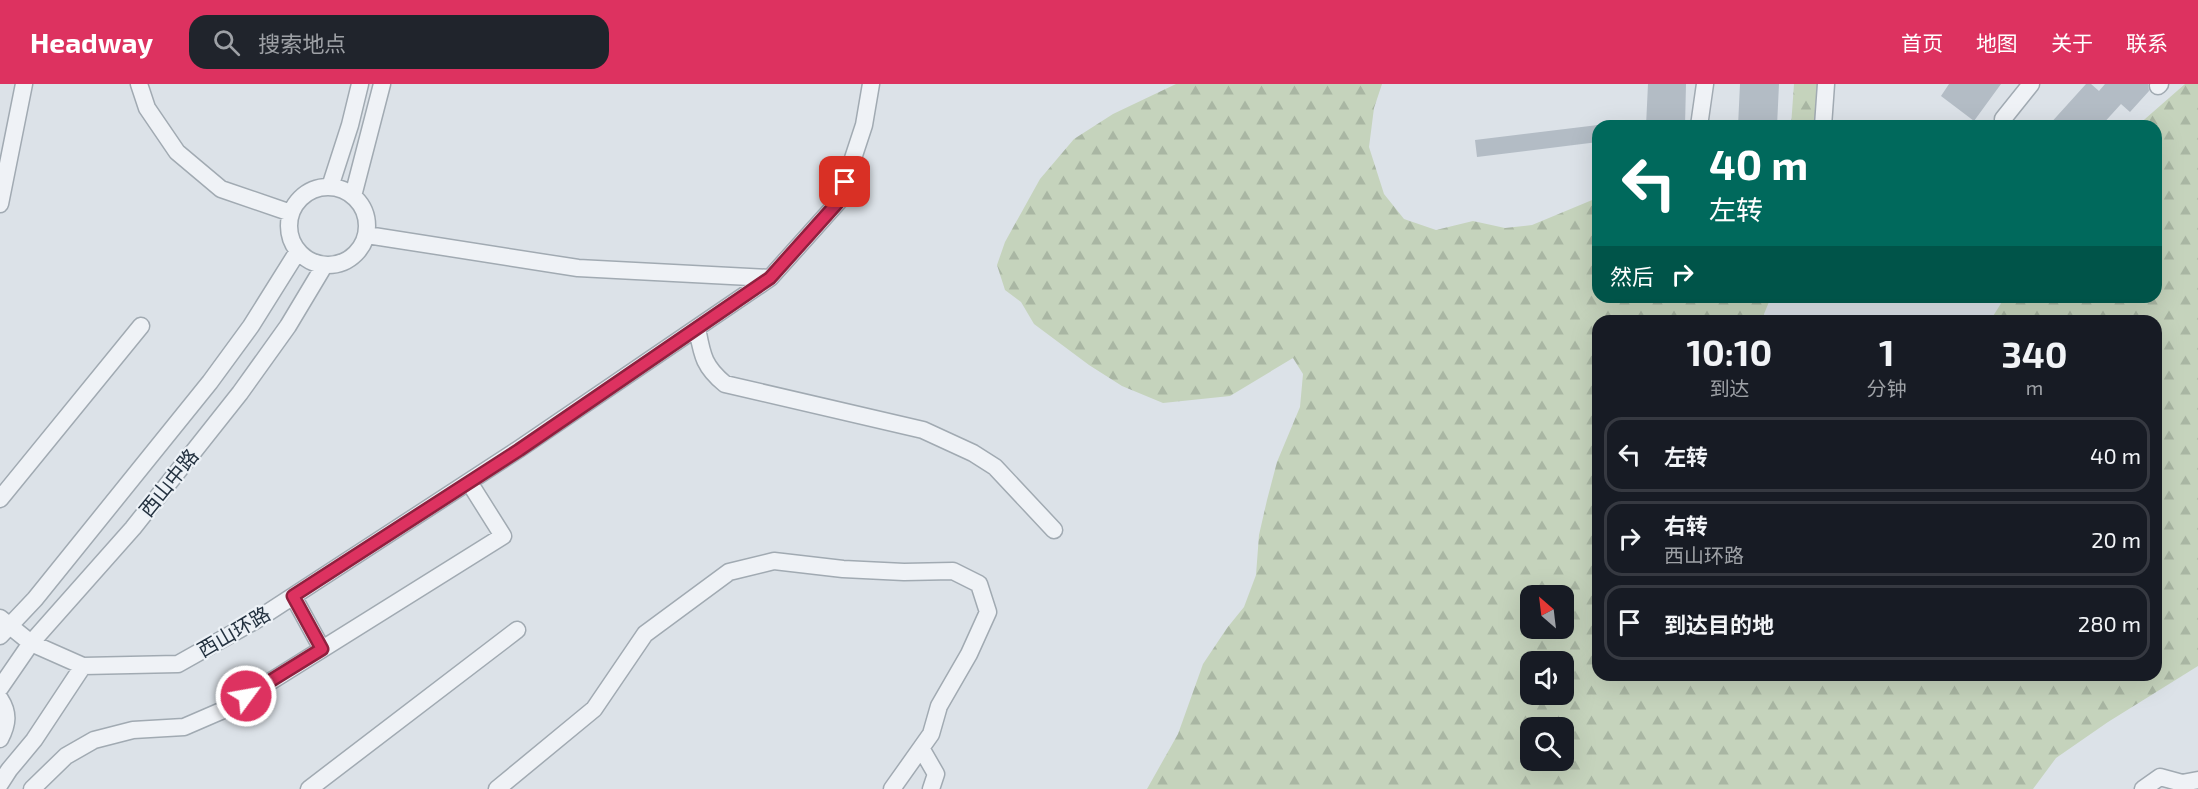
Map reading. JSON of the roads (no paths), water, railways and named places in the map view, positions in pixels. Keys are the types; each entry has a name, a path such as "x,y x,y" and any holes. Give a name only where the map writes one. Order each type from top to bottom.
{"street":[{"path":"0,204 24,84"},
{"path":"139,84 147,108 177,152 221,189 291,213"},
{"path":"330,187 360,84"},
{"path":"353,196 382,84"},
{"name":"西山环路","path":"3,627 31,643 83,666 178,664 258,619 469,482 770,278 839,201 864,125 870,84"},
{"path":"1701,120 1705,84"},
{"path":"1823,120 1826,84"},
{"path":"2003,119 2031,84"},
{"path":"330,187 353,196 364,210 368,222 367,235 356,255 346,262 324,266 312,263 298,251 290,237 288,225 296,203 304,195 314,190 330,187"},
{"path":"367,235 578,268 770,278"},
{"name":"西山中路","path":"3,627 35,599 210,382 251,326 298,251"},
{"name":"西山中路","path":"0,688 31,643 133,528 240,393 288,326 324,266"},
{"path":"0,499 141,326"},
{"path":"697,328 703,359 711,373 725,384 923,430 973,453 995,467 1054,530"},
{"path":"32,789 66,756 94,740 133,730 184,727 228,708 503,536 469,482"},
{"path":"497,789 594,709 645,633 729,572 774,561 843,569 953,571 979,584 988,612 969,654 939,706 931,734 892,789"},
{"path":"293,596 322,649"},
{"path":"309,789 517,630"},
{"path":"0,784 34,740 83,666"},
{"path":"0,699 8,714 6,729 0,739"},
{"path":"921,748 936,774 932,789"},
{"path":"2143,789 2160,777 2182,783 2198,780"}]}
